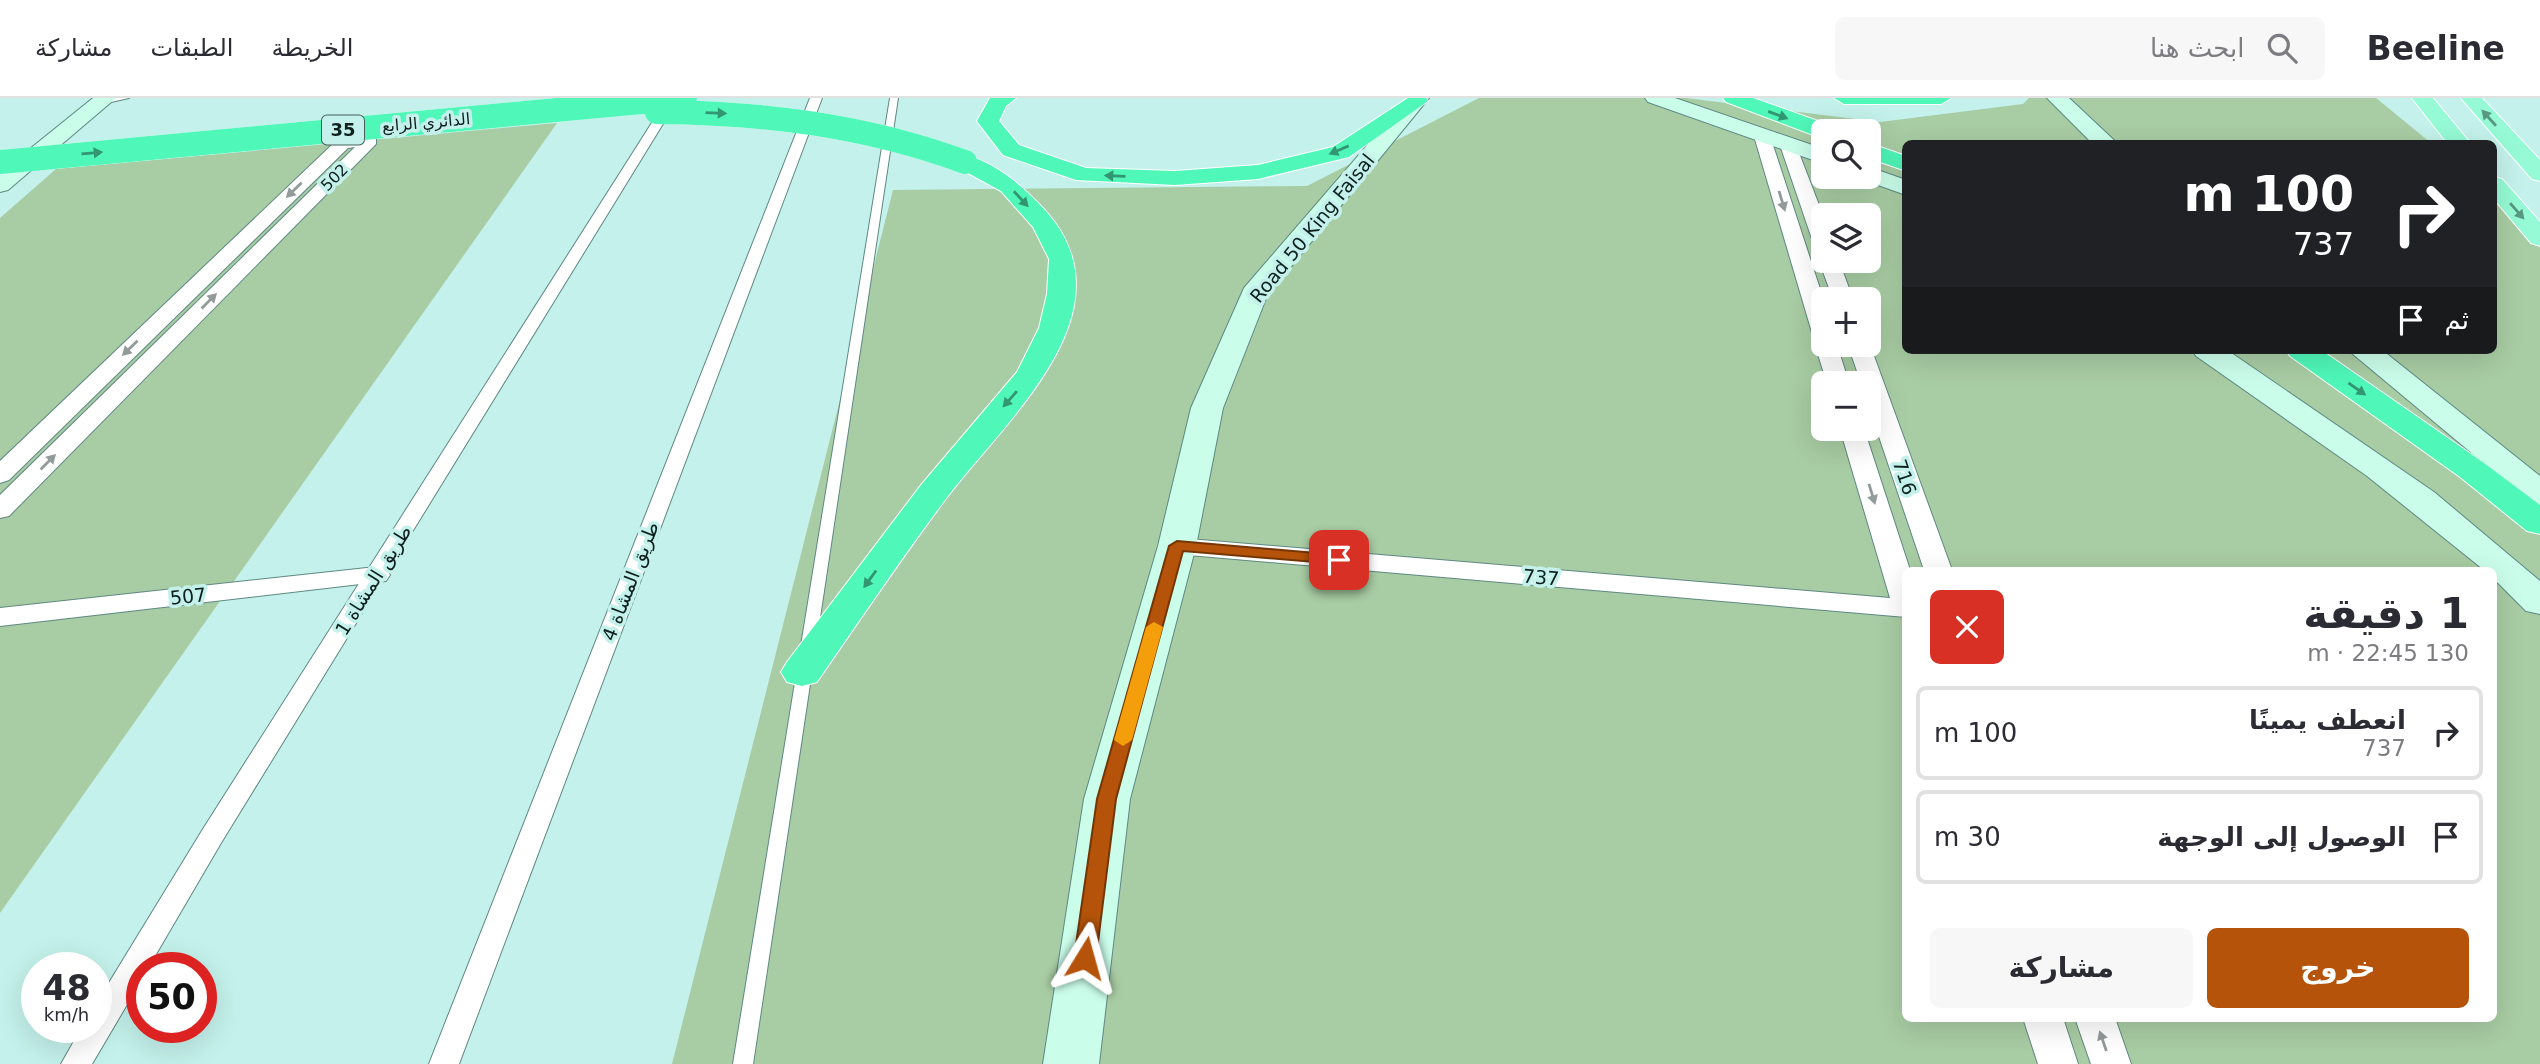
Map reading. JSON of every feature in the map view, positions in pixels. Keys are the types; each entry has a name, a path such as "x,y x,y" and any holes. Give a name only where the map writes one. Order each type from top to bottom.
{"highway":[{"name":"الدائري الرابع","path":"0,162 685,98"},
{"path":"1006,98 998,102 988,121 1011,150 1084,175 1175,178 1258,172 1341,152 1418,99"},
{"path":"1733,98 1811,126"},
{"path":"1844,98 1941,98"},
{"path":"526,113 685,112 793,118 912,141 965,162 1009,186 1044,224 1062,259 1061,294 1055,328 1031,375 933,492 802,672"},
{"path":"28,135 97,129"},
{"path":"1881,154 1902,162"},
{"path":"2307,354 2472,470 2540,523"}],"main road":[{"path":"1655,98 1811,153"},
{"path":"2057,98 2103,140"},
{"path":"2422,98 2457,140"},
{"path":"2471,98 2540,174"},
{"name":"Road 50 King Faisal","path":"1071,1064 1107,799 1177,546 1207,408 1254,294 1418,99"},
{"path":"0,185 104,100"},
{"path":"1881,179 1902,186"},
{"path":"2497,188 2540,238"},
{"path":"2213,354 2365,457 2513,575 2540,602"},
{"path":"2368,354 2540,493"}],"street":[{"name":"طريق المشاة 1","path":"76,1064 212,836 674,98"},
{"name":"طريق المشاة 4","path":"444,1064 816,98"},
{"path":"1762,136 1811,294"},
{"name":"502","path":"0,475 343,143 370,141 0,510"},
{"path":"1788,145 1811,209"},
{"name":"716","path":"1862,357 1937,567"},
{"path":"1856,441 1902,593"},
{"name":"737","path":"1177,546 1902,606"},
{"name":"507","path":"0,617 376,575"},
{"path":"2044,1022 2058,1064"},
{"path":"2096,1022 2111,1064"}],"lane":[{"path":"104,100 125,98"},
{"path":"743,1064 802,672 894,98"}],"green space":[{"path":"1479,98 1686,98 1856,119 1811,119 1811,189 1881,189 1881,122 2023,104 2029,98 2376,98 2427,140 1902,140 1902,354 2497,354 2497,198 2540,234 2540,1064 672,1064 893,190 1307,186"},
{"path":"557,123 0,913 0,218 56,169"}],"slow traffic":[{"path":"1123,740 1154,627"}],"route":[{"path":"1085,958 1107,799 1177,546 1339,560"}]}
